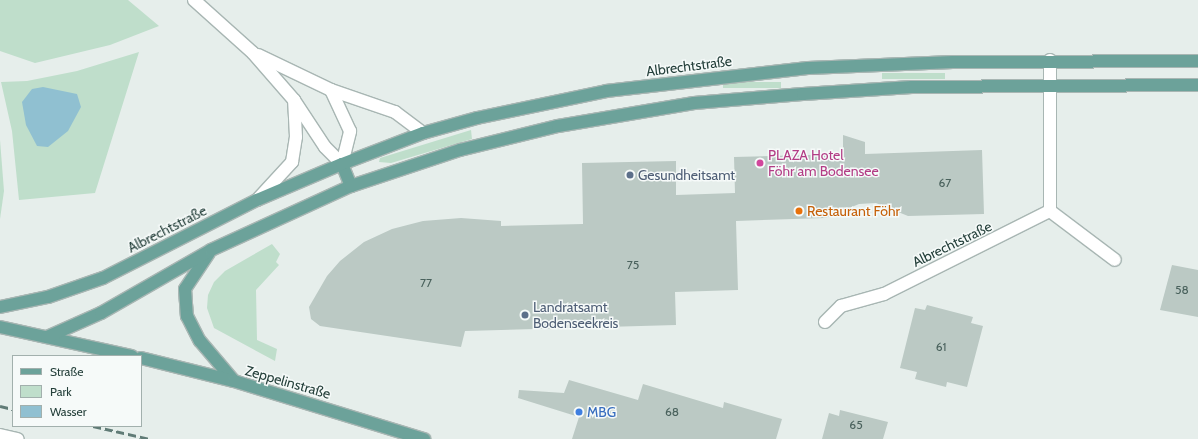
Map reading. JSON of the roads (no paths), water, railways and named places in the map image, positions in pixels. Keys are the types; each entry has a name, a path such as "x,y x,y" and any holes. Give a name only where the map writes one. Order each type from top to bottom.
{"main road":[{"name":"Albrechtstraße","path":"0,307 48,297 103,278 257,200 423,132 477,118 567,99 676,81 808,68 1050,60 1198,61"},
{"path":"47,337 101,313 211,250 351,186 460,150 558,126 687,104 912,87 1049,84 1198,85"},
{"path":"342,164 351,186"},
{"path":"211,250 185,289 187,316 200,341 234,381"},
{"path":"0,327 128,355"},
{"name":"Zeppelinstraße","path":"142,358 234,381 424,439"}],"street":[{"path":"194,0 253,53 294,100 325,147 342,164"},
{"path":"253,53 331,90 395,112 423,132"},
{"path":"1050,60 1050,212 1115,260"},
{"path":"331,90 350,131 342,164"},
{"path":"257,200 292,162 296,137 294,100"},
{"name":"Albrechtstraße","path":"825,322 841,306 884,294 1050,212"},
{"path":"0,435 18,439"}],"water":[{"path":"43,87 77,94 81,107 68,131 48,147 37,146 26,125 22,102 32,89"}],"railway":[{"path":"0,406 12,409"},
{"path":"97,427 150,439"}],"place":[{"name":"PLAZA Hotel Föhr am Bodensee","path":"760,163"},
{"name":"Gesundheitsamt","path":"630,175"},
{"name":"Restaurant Föhr","path":"799,211"},
{"name":"Landratsamt Bodenseekreis","path":"525,315"},
{"name":"MBG","path":"579,412"}]}
